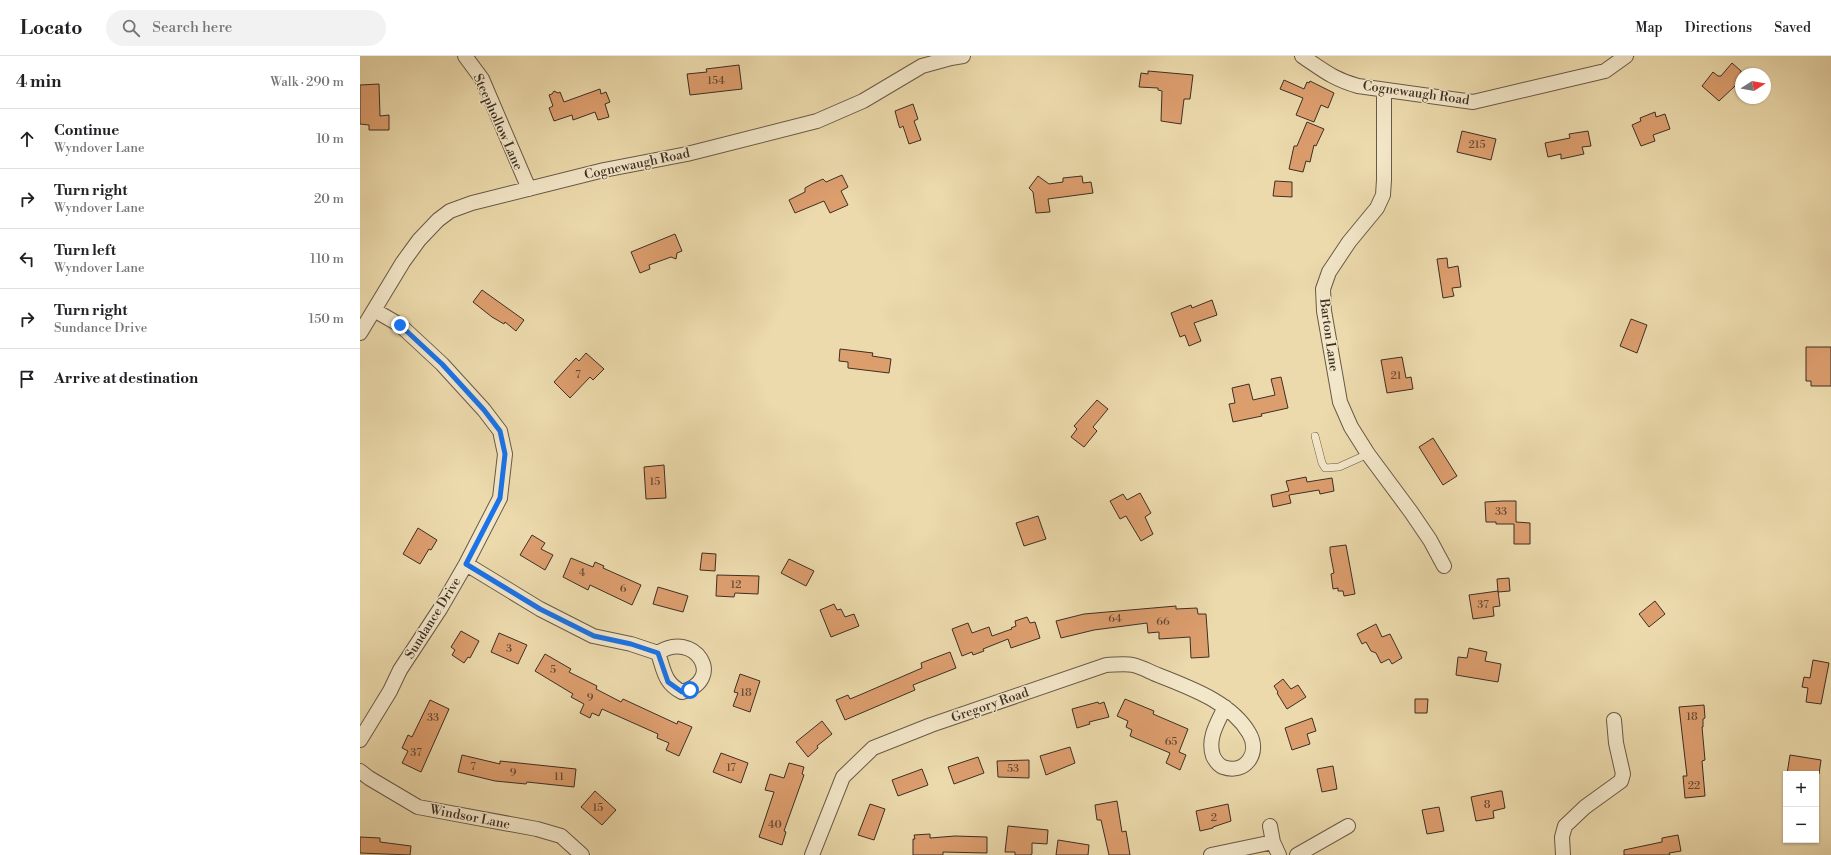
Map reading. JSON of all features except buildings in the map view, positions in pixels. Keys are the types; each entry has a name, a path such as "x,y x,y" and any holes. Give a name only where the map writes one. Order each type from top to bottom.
{"street":[{"name":"Steephollow Lane","path":"465,56 482,79 529,189"},
{"name":"Cognewaugh Road","path":"360,333 403,262 419,240 450,211 472,203 604,170 687,154 817,121 863,101 922,66 963,56"},
{"name":"Cognewaugh Road","path":"1302,56 1323,72 1342,81 1384,91 1473,102 1605,71 1626,56"},
{"name":"Barton Lane","path":"1384,91 1384,180 1382,195 1377,208 1349,242 1329,272 1323,289 1327,335 1340,402 1351,427 1368,454 1430,540 1444,566"},
{"name":"Sundance Drive","path":"360,740 390,691 400,670 440,609 466,564 500,498 505,454 500,431 484,410 442,364 400,325 374,310"},
{"path":"466,564 540,609 594,636 631,644 658,653"},
{"name":"Gregory Road","path":"812,855 842,777 873,748 931,725 1106,665 1132,664 1188,687 1225,707"},
{"path":"1563,855 1562,837 1565,826 1585,807 1621,781 1624,774 1616,743 1614,720"},
{"name":"Windsor Lane","path":"360,771 374,782 418,807 537,829 561,836 582,855"},
{"path":"1211,855 1276,849 1270,826"},
{"path":"1298,855 1348,826"}],"lane":[{"path":"1315,436 1322,463 1325,468 1338,466 1368,454"}],"route":[{"path":"400,325 442,364 484,410 500,431 505,454 500,498 466,564 540,609 568,624 594,636 631,644 658,653 668,682 682,692 690,690"}]}
